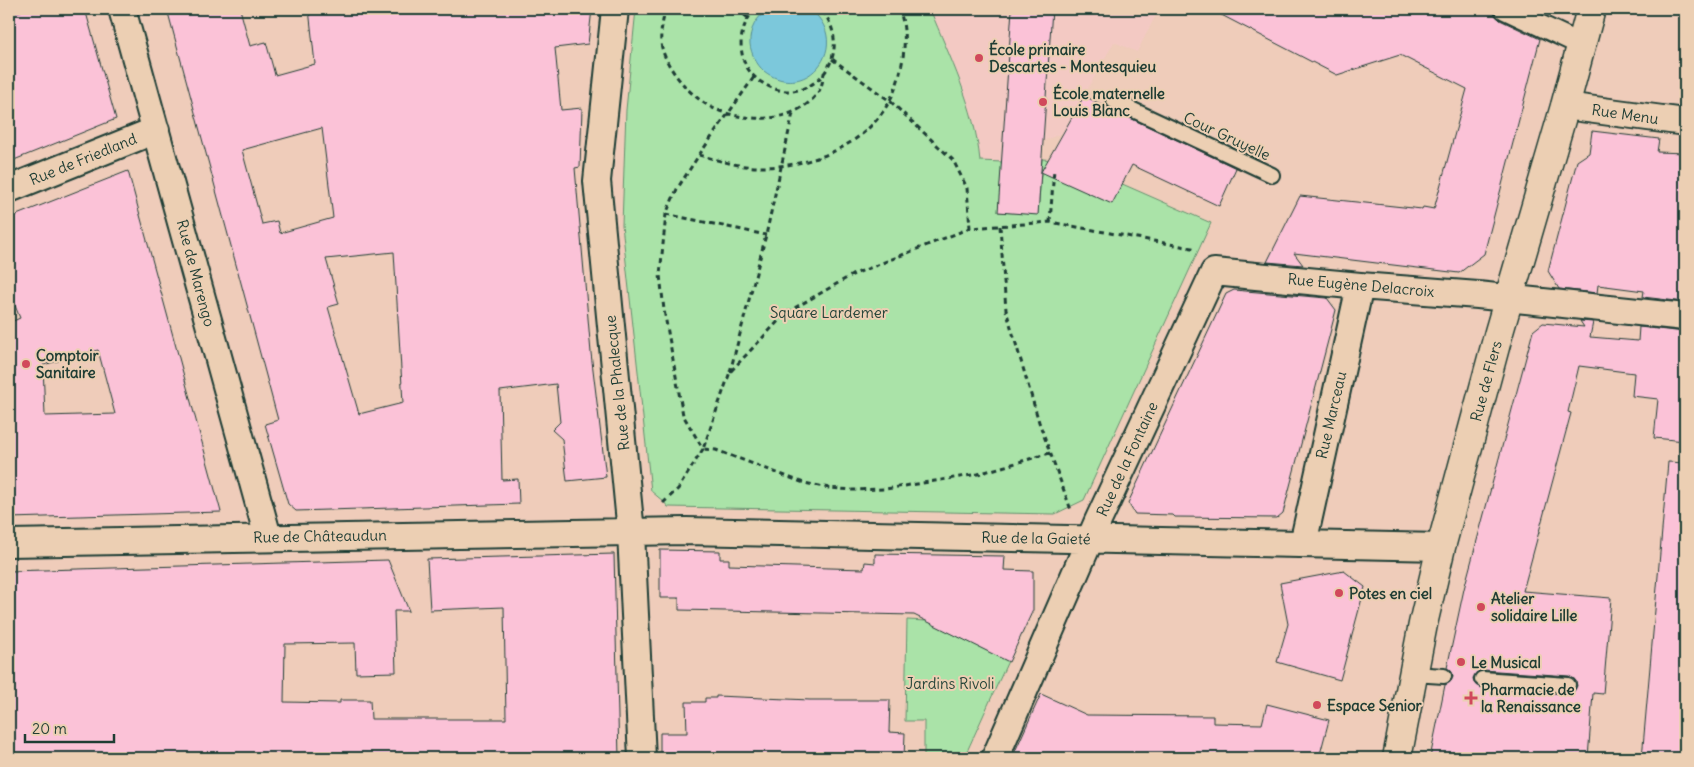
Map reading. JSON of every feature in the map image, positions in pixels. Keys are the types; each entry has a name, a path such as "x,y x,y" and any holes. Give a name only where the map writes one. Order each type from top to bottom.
{"street":[{"name":"Rue de Marengo","path":"122,9 268,537"},
{"name":"Rue de la Phalecque","path":"615,9 597,181 631,532 642,758"},
{"path":"1505,9 1582,45"},
{"name":"Rue de Flers","path":"1397,758 1441,547 1508,298 1565,106 1591,9"},
{"name":"Rue Menu","path":"1565,106 1685,122"},
{"name":"Rue de Friedland","path":"9,189 156,130"},
{"name":"Rue Eugène Delacroix","path":"1214,272 1508,298 1685,317"},
{"name":"Rue de la Fontaine","path":"995,758 1090,539 1214,272"},
{"name":"Rue Marceau","path":"1303,544 1360,286"},
{"name":"Rue de la Gaieté","path":"631,532 686,531 1441,547"},
{"name":"Rue de Châteaudun","path":"9,543 631,532"}],"lane":[{"name":"Cour Gruyelle","path":"1114,101 1272,175"},
{"path":"1413,674 1444,676"},
{"path":"1482,679 1568,685"}],"path":[{"path":"666,9 661,42 665,58 680,82 712,108 737,116 764,118 793,113 809,103 820,90 824,73"},
{"path":"737,9 748,18"},
{"path":"756,9 748,18 741,32 741,49 745,64 754,77 767,86 782,90 798,90 813,84 824,73 832,60 835,44 833,29 821,9"},
{"path":"699,155 735,164 758,167 781,165 813,159 857,139 874,123 890,101 898,84 905,42 904,21 899,9"},
{"path":"832,60 890,101 952,160 967,188 970,228"},
{"path":"703,449 683,415 664,310 660,275 666,214 676,189 754,77"},
{"path":"631,532 678,489 703,449 730,372 766,235 793,113"},
{"path":"1050,222 1054,169"},
{"path":"666,214 766,235"},
{"path":"730,372 786,313 852,274 970,228 1050,222 1198,249"},
{"path":"1000,226 1006,310 1039,422 1069,506 1090,539"},
{"path":"703,449 716,450 804,483 852,490 886,489 978,474 1050,453"}],"shaded area":[{"name":"École maternelle Louis Blanc","path":"930,9 1159,9 1137,52 1114,42 1063,133 1043,141 1038,215 998,212 980,161 971,112"}],"green space":[{"name":"Square Lardemer","path":"636,9 930,9 967,102 973,121 980,161 1002,162 999,212 1038,214 1042,159 1070,161 1211,223 1084,500 1055,514 668,507 651,491 622,225 626,110"},
{"name":"Jardins Rivoli","path":"907,620 927,621 1008,661 964,758 924,758 924,721 905,721"}],"water":[{"path":"769,9 810,9 822,23 827,38 826,53 819,66 809,75 795,80 780,79 764,71 757,62 751,48 752,29 757,20"}],"building":[{"path":"28,9 85,9 116,119 9,162 9,14"},
{"path":"167,9 240,9 250,46 266,42 275,75 315,64 309,9 592,9 588,44 555,48 561,110 582,108 580,167 575,168 591,353 606,477 567,481 562,439 552,430 560,422 556,384 500,391 502,480 518,479 519,504 296,511 288,504 265,424 278,420","holes":["322,128 333,218 280,233 277,221 262,224 242,150","394,252 403,403 359,414 328,307 339,304 326,259"]},
{"path":"1012,9 1052,9 1038,215 998,212"},
{"path":"1210,9 1335,9 1344,14 1360,9 1493,9 1495,15 1500,20 1540,39 1484,254 1459,273 1294,253 1303,265 1267,262 1300,196 1434,209 1467,89 1400,55 1337,75"},
{"path":"1084,96 1236,168 1219,206 1132,165 1112,204 1041,172"},
{"path":"1592,131 1659,139 1657,152 1685,153 1685,302 1643,297 1644,291 1598,285 1597,293 1559,289 1548,271 1577,161 1589,153"},
{"path":"128,171 221,512 9,518 9,323 20,318 9,291 9,218","holes":["98,350 115,414 45,416 43,365"]},
{"path":"1234,290 1327,298 1336,310 1283,513 1277,518 1175,517 1173,515 1135,514 1128,503 1226,294"},
{"path":"1580,321 1593,322 1590,337 1638,341 1639,327 1685,332 1685,441 1654,438 1658,399 1632,396 1634,373 1579,366 1568,412 1571,413 1523,591 1611,598 1603,694 1593,693 1588,758 1430,758 1445,685 1453,677 1452,672 1447,668 1464,589 1533,331 1543,323 1584,327","holes":["1483,670 1569,676 1576,681 1577,686 1572,693 1567,694 1481,688 1474,683 1473,678 1478,671"]},
{"path":"1668,462 1685,463 1685,758 1642,758"},
{"path":"660,550 720,551 720,559 729,559 729,565 864,569 865,562 875,563 875,554 1005,556 1004,570 1033,571 1033,610 1009,662 914,615 679,610 679,598 660,598"},
{"path":"614,554 619,758 9,758 9,571 388,560 409,611 394,611 396,672 356,673 355,643 285,644 284,702 340,703 340,700 370,700 371,719 506,719 504,607 430,610 427,559"},
{"path":"1344,571 1365,587 1340,680 1277,662 1288,624 1280,583"},
{"path":"1041,694 1087,715 1213,716 1213,723 1262,724 1267,704 1329,720 1319,758 1012,758"},
{"path":"716,696 810,700 890,700 889,732 905,733 904,758 660,758 660,733 687,733 686,702 705,702 705,698 716,698"}],"place":[{"name":"École primaire Descartes - Montesquieu","path":"979,58"},
{"name":"École maternelle Louis Blanc","path":"1043,102"},
{"name":"Comptoir Sanitaire","path":"26,364"},
{"name":"Potes en ciel","path":"1339,593"},
{"name":"Atelier solidaire Lille","path":"1481,607"},
{"name":"Le Musical","path":"1461,662"},
{"name":"Pharmacie de la Renaissance","path":"1471,698"},
{"name":"Espace Senior","path":"1317,705"}]}
